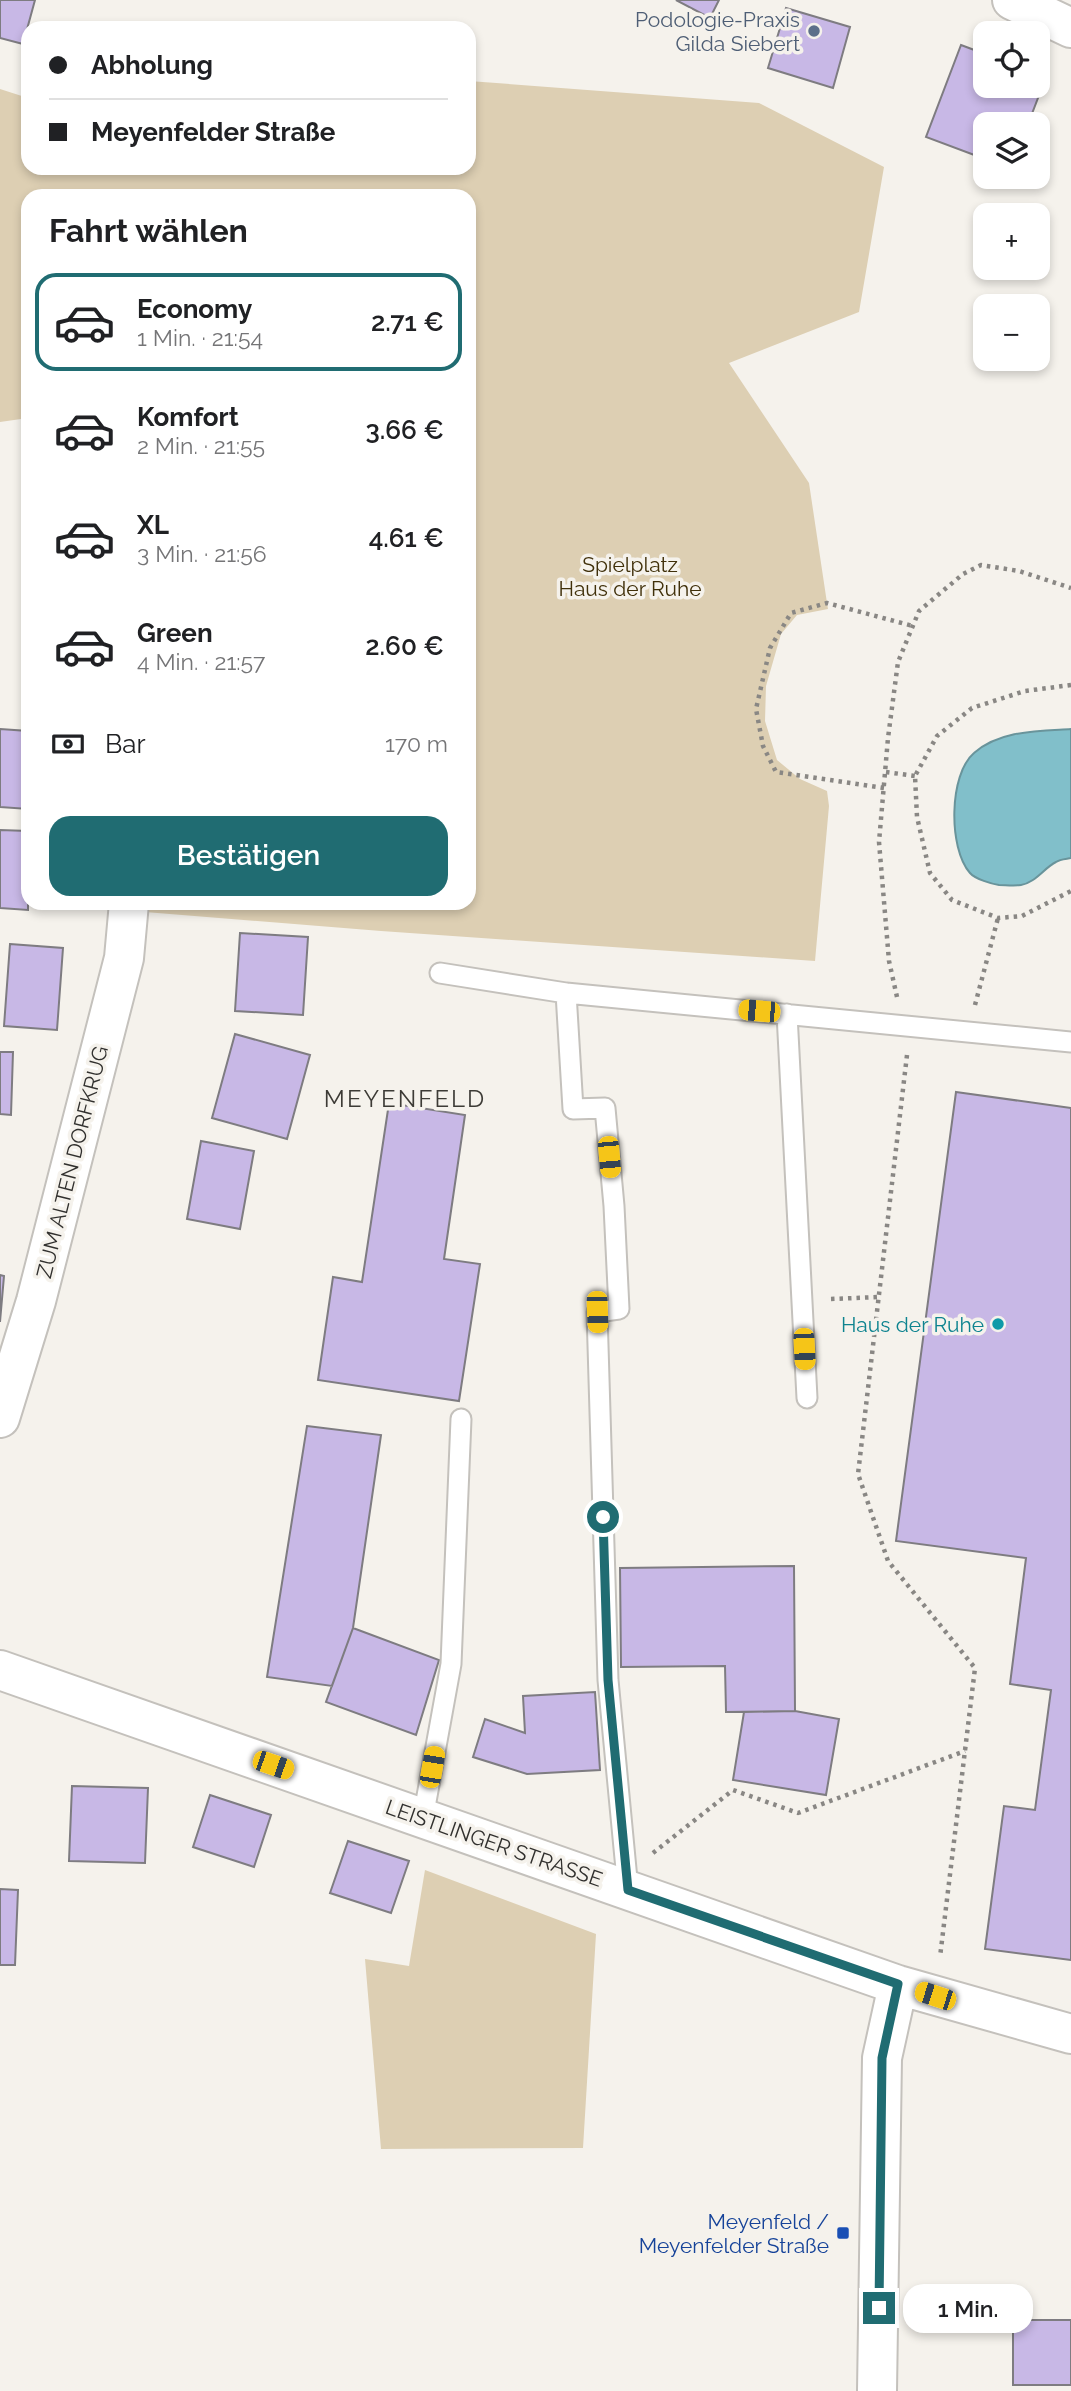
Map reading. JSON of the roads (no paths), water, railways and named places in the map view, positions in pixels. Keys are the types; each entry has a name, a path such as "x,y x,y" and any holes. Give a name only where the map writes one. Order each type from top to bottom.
{"street":[{"path":"1012,0 1071,28"},
{"name":"ZUM ALTEN DORFKRUG","path":"0,1418 36,1301 124,958 128,910"},
{"name":"LEISTLINGER STRASSE","path":"0,1670 423,1818 627,1882 898,1984 1071,2034"},
{"path":"877,2391 882,2058 898,1984"}],"lane":[{"path":"440,974 566,993 1071,1042"},
{"path":"566,993 573,1109 605,1108 614,1206 619,1309 597,1312 608,1680 627,1882"},
{"path":"787,1013 807,1398"},
{"path":"423,1818 451,1664 461,1419"}],"water":[{"path":"1071,729 1071,858 1058,861 1021,885 996,884 972,875 963,862 958,847 954,812 960,777 966,763 984,745 1008,736 1033,731"}],"place":[{"name":"Podologie-Praxis Gilda Siebert","path":"814,31"},
{"name":"Haus der Ruhe","path":"998,1324"},
{"name":"Meyenfeld / Meyenfelder Straße","path":"843,2233"}],"district":[{"name":"MEYENFELD","path":"405,1098"}],"park label":[{"name":"Spielplatz Haus der Ruhe","path":"630,576"}]}
